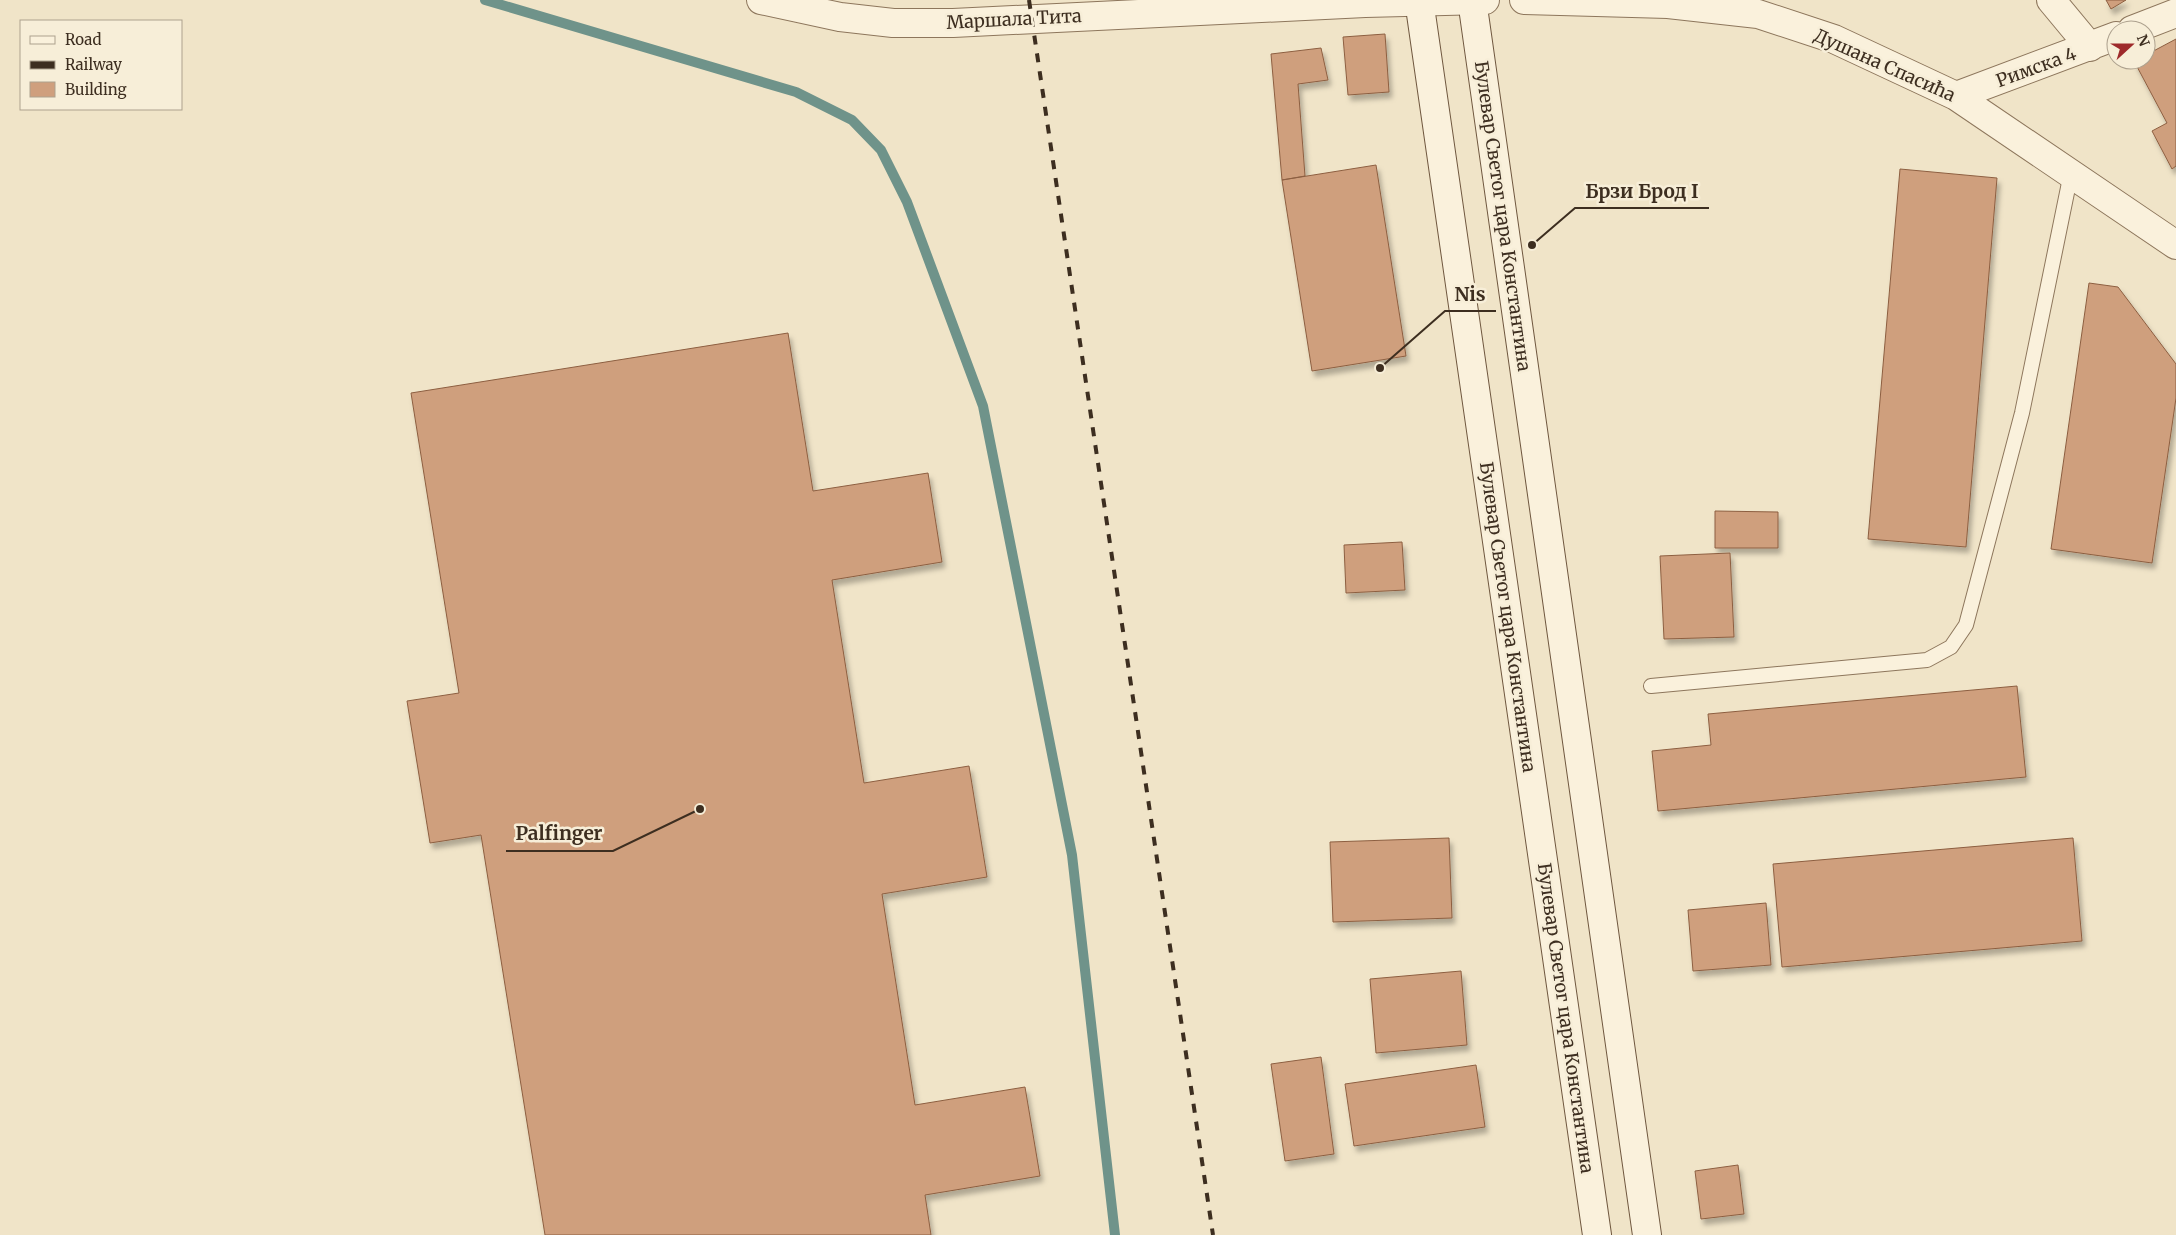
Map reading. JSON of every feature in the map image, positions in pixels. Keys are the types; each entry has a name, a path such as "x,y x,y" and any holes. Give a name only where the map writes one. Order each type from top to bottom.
{"main road":[{"name":"Маршала Тита","path":"761,0 840,17 892,23 953,23 1419,1"},
{"name":"Булевар Светог цара Константина","path":"1472,0 1646,1235"},
{"path":"1419,1 1485,0"},
{"name":"Душана Спасића","path":"1524,0 1668,4 1758,14 1834,39 1956,96 2176,244"},
{"path":"2051,0 2090,47"},
{"name":"Булевар Светог цара Константина","path":"1419,1 1597,1235"},
{"path":"2156,21 2176,13"},
{"name":"Римска 4","path":"1956,96 2106,40"}],"lane":[{"path":"1652,686 1927,660 1950,647 1966,624 2022,413 2071,174"}],"building":[{"path":"2106,0 2126,0 2111,9"},
{"path":"1385,34 1389,92 1348,95 1343,37"},
{"path":"2176,39 2176,166 2172,169 2152,131 2167,123 2139,70 2156,70 2156,50"},
{"path":"1321,48 1328,80 1298,84 1305,176 1282,180 1271,54"},
{"path":"1376,165 1406,356 1312,371 1282,180"},
{"path":"1900,169 1997,178 1966,547 1868,539"},
{"path":"2089,283 2118,287 2176,364 2176,398 2152,563 2051,549"},
{"path":"788,333 813,491 928,473 942,562 832,580 864,783 969,766 987,877 882,894 915,1105 1025,1087 1040,1176 925,1195 931,1235 545,1235 481,835 430,843 407,701 459,693 411,393"},
{"path":"1715,511 1778,512 1778,548 1715,548"},
{"path":"1402,542 1405,590 1346,593 1344,545"},
{"path":"1730,553 1734,637 1664,639 1660,556"},
{"path":"2017,686 2026,777 1658,811 1652,751 1711,745 1708,714"},
{"path":"1449,838 1452,918 1333,922 1330,842"},
{"path":"2073,838 2082,941 1782,967 1773,864"},
{"path":"1766,903 1771,965 1693,971 1688,910"},
{"path":"1461,971 1467,1045 1376,1053 1370,979"},
{"path":"1321,1057 1334,1154 1285,1161 1271,1064"},
{"path":"1476,1065 1485,1127 1354,1146 1345,1084"},
{"path":"1738,1165 1744,1214 1701,1219 1695,1171"}],"waterway":[{"path":"485,0 796,92 852,120 881,150 907,202 983,406 1072,855 1115,1235"}],"railway":[{"path":"1029,0 1213,1235"}],"place":[{"name":"Брзи Брод I","path":"1532,245"},
{"name":"Nis","path":"1380,368"},
{"name":"Palfinger","path":"700,809"}]}
